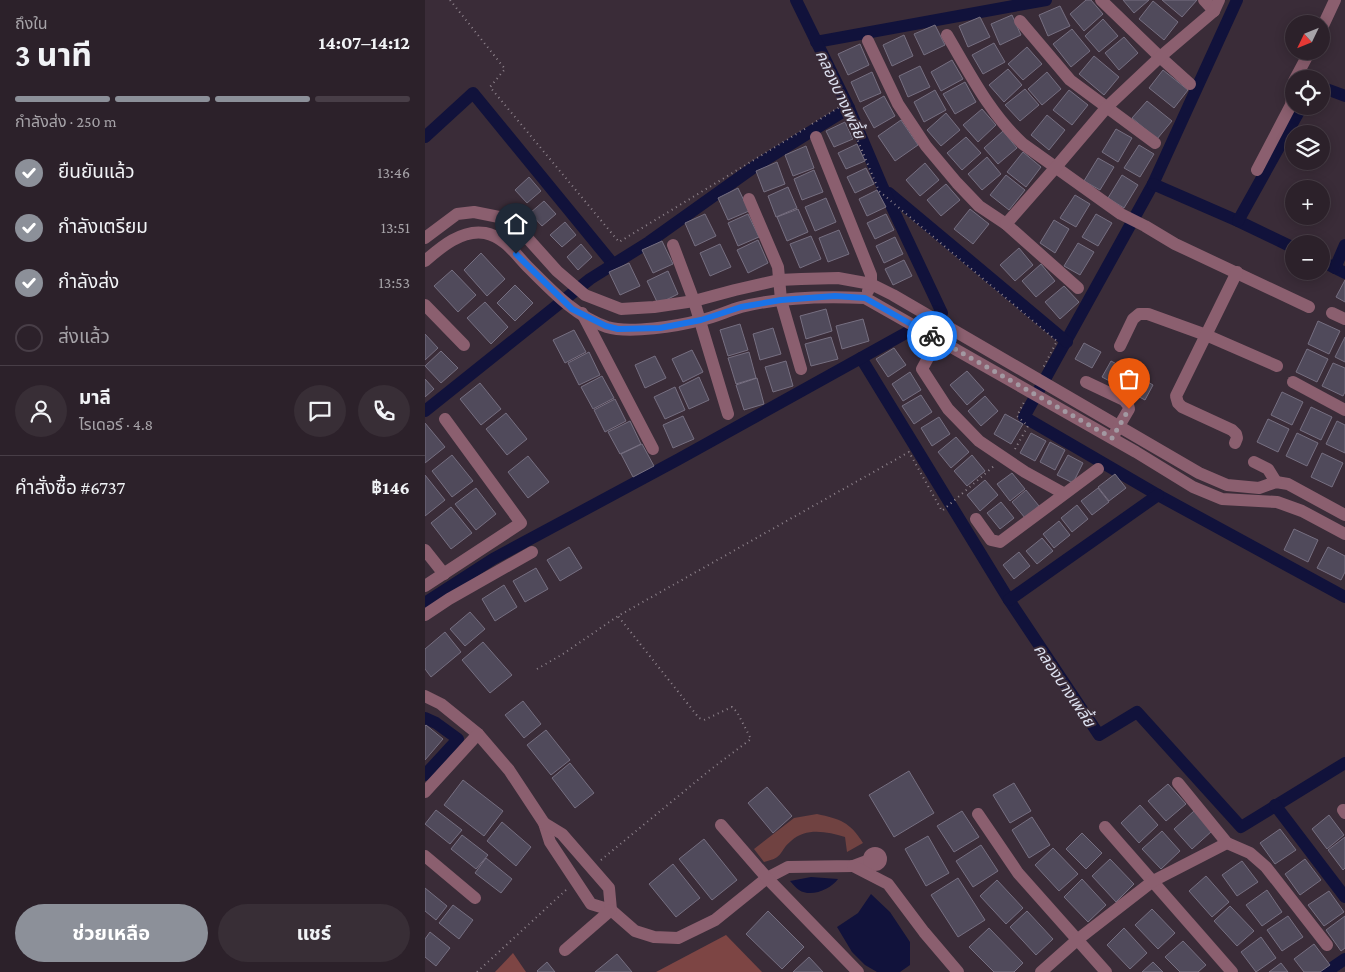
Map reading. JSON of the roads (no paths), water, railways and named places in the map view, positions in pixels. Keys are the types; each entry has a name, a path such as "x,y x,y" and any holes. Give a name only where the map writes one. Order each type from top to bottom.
{"street":[{"path":"1101,0 1159,57 1190,84"},
{"path":"1005,224 1056,168 1107,107 1216,5 1204,0"},
{"path":"1328,15 1335,0"},
{"path":"1020,21 1070,80 1155,143"},
{"path":"947,35 981,94 999,118 1023,144 1121,214 1175,244 1309,306"},
{"path":"868,42 898,104 926,146 957,183 979,206 1005,224 1078,288"},
{"path":"1257,170 1286,115"},
{"path":"816,137 863,250 871,275 871,284 865,298"},
{"path":"749,199 778,267 781,300 801,369"},
{"path":"425,238 457,214 474,212 499,217 523,232 557,272 585,296 621,309 654,307 694,300 779,280 837,278 871,284 903,300 1199,473 1227,484 1259,488 1276,482 1288,484 1345,515"},
{"path":"425,261 445,244 469,234 486,234 507,244 544,282 577,311 606,326 618,329 660,328 701,320 741,307 781,300 835,296 865,298 1112,438 1193,487 1222,499 1277,502 1302,510 1345,534"},
{"path":"673,245 701,320 728,414"},
{"path":"1235,443 1237,438 1232,430 1182,407 1177,403 1176,396 1237,272"},
{"path":"577,311 585,296"},
{"path":"425,305 464,345"},
{"path":"577,311 653,449"},
{"path":"1332,313 1345,319"},
{"path":"1120,346 1133,319 1139,314 1148,314 1205,335 1277,366"},
{"path":"942,323 933,337 922,369 948,409 979,441 1025,472 1063,493"},
{"path":"1086,382 1123,400 1128,405 1129,409 1112,438"},
{"path":"1293,382 1345,410"},
{"path":"425,586 521,523 445,419"},
{"path":"1254,462 1268,469 1276,482"},
{"path":"976,518 991,540 1000,542 1063,493 1098,469"},
{"path":"425,550 444,574"},
{"path":"425,615 449,599 532,552"},
{"path":"425,696 441,704 478,734 509,770 544,823 550,842 591,904 611,910 635,931 654,937 678,938 715,920 767,878 788,867 853,866 874,861 888,884 924,932 958,972"},
{"path":"425,792 478,734"},
{"path":"1178,783 1227,843 1250,852 1266,867 1327,945"},
{"path":"978,814 1018,873 1106,972"},
{"path":"544,823 562,834 609,888 611,910"},
{"path":"721,825 767,878 858,972"},
{"path":"1105,827 1232,972"},
{"path":"1041,972 1077,940 1153,881 1227,843"},
{"path":"425,856 475,898"},
{"path":"853,866 888,884"},
{"path":"575,882 592,868"},
{"path":"565,950 611,910"}],"waterway":[{"path":"425,603 493,559 679,459 942,313 883,188 849,108 796,0"},
{"path":"816,42 1046,0"},
{"path":"1237,0 1153,184 1024,417 1158,495 1345,597"},
{"path":"1330,90 1345,96"},
{"path":"425,137 473,93 613,264"},
{"path":"425,411 590,279 649,242 757,165 849,108"},
{"path":"1238,221 1297,115"},
{"path":"1153,184 1285,244"},
{"path":"889,193 1067,342"},
{"path":"1335,268 1345,245"},
{"path":"1330,266 1345,273"},
{"name":"คลองบางเพลี้ย","path":"861,358 1009,600 1099,735 1137,712 1241,827 1345,763"},
{"path":"1009,600 1158,495"},
{"path":"425,718 436,723 458,739 425,775"},
{"name":"คลองบางเพลี้ย","path":"1275,805 1345,897"},
{"path":"1326,972 1345,959"}]}
